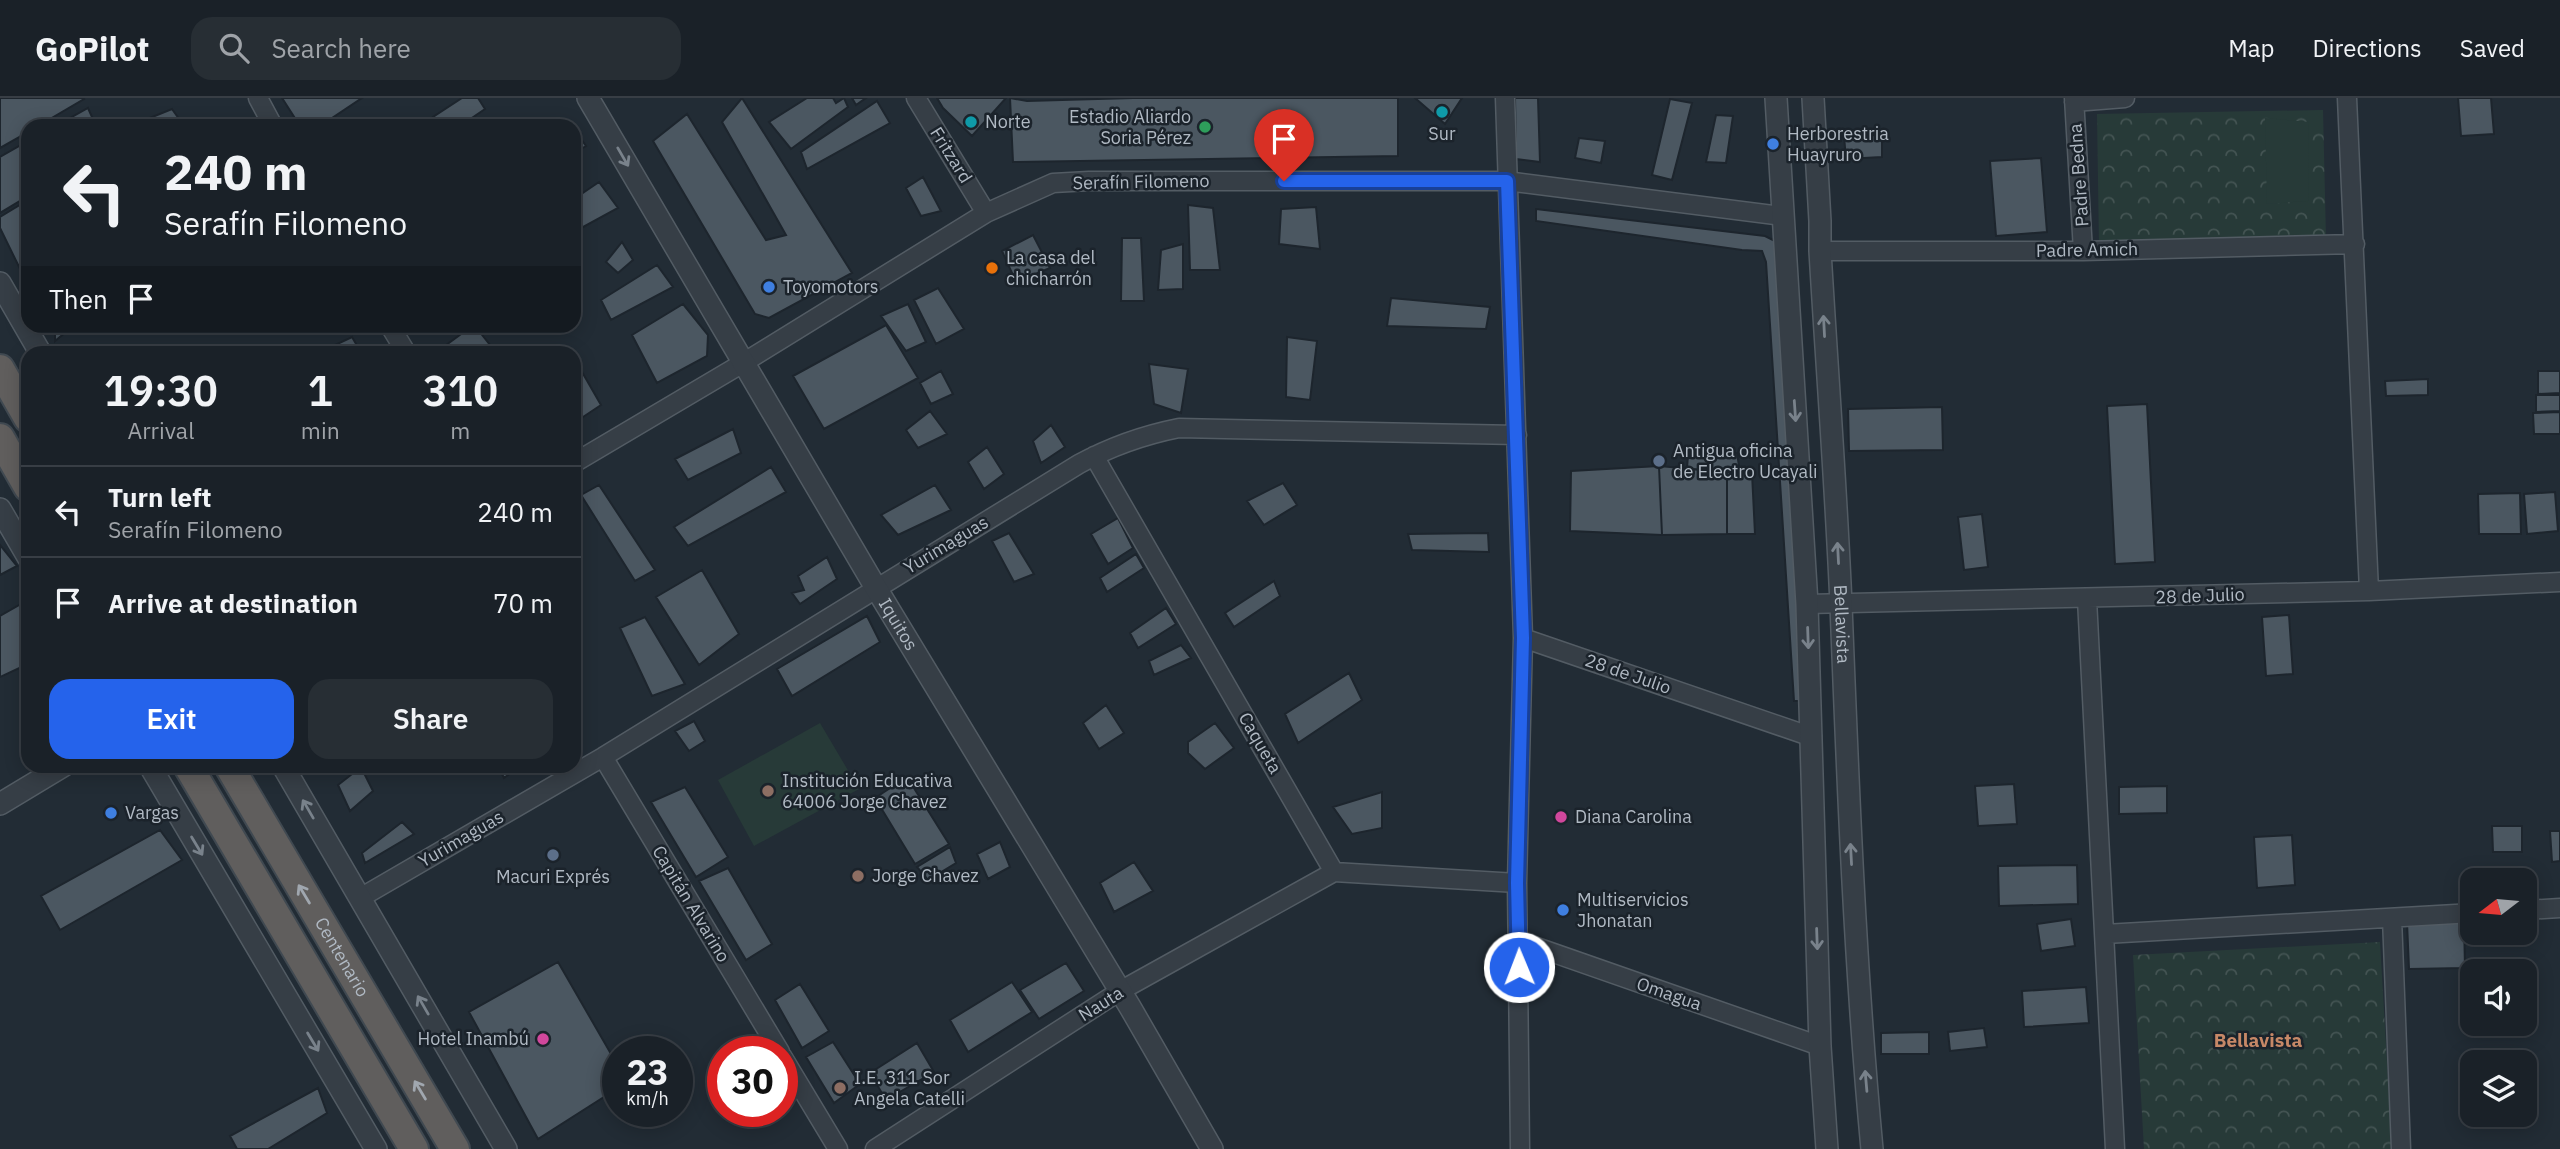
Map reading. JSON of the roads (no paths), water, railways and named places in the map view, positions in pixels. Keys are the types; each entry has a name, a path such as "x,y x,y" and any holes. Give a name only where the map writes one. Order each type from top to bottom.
{"highway":[{"path":"0,369 21,406"},
{"path":"0,438 21,476"},
{"name":"Centenario","path":"192,773 414,1149"},
{"name":"Centenario","path":"233,773 455,1149"}],"street":[{"path":"258,98 269,119"},
{"name":"Iquitos","path":"588,98 876,588 1120,991 1212,1149"},
{"name":"Fritzard","path":"916,98 986,213"},
{"path":"1505,98 1523,638 1517,883 1520,1149"},
{"name":"Bellavista","path":"1776,98 1807,604 1820,1046 1827,1149"},
{"name":"Bellavista","path":"1813,98 1846,758 1862,1042 1872,1149"},
{"path":"2074,100 2125,98"},
{"path":"2347,98 2370,591"},
{"name":"Padre Bedna","path":"2074,100 2083,251"},
{"name":"Serafín Filomeno","path":"581,459 743,363 986,213 1053,183 1507,181 1782,216"},
{"name":"Padre Amich","path":"1819,251 2083,251 2354,244"},
{"path":"0,284 21,307"},
{"name":"Yurimaguas","path":"581,770 1094,456 1153,433 1179,428 1517,435"},
{"name":"Caqueta","path":"1094,456 1335,872"},
{"path":"0,509 21,546"},
{"name":"28 de Julio","path":"1807,604 2370,591 2560,582"},
{"path":"2087,599 2115,1149"},
{"name":"28 de Julio","path":"1523,638 1812,737"},
{"name":"Capitán Alvarino","path":"603,757 770,1036"},
{"path":"0,804 51,773"},
{"path":"154,773 376,1149"},
{"path":"287,773 506,1149"},
{"name":"Yurimaguas","path":"360,898 575,773"},
{"path":"1335,872 1517,883"},
{"name":"Nauta","path":"875,1149 1120,991 1335,872"},
{"path":"2538,909 2560,908"},
{"path":"2105,934 2460,914"},
{"path":"2392,918 2401,1149"},
{"name":"Omagua","path":"1519,941 1820,1046"},
{"name":"Capitán Alvarino","path":"798,1082 838,1149"}],"place":[{"name":"Sur","path":"1442,112"},
{"name":"Norte","path":"971,122"},
{"name":"Estadio Aliardo Soria Pérez","path":"1205,127"},
{"name":"Herborestria Huayruro","path":"1773,144"},
{"name":"La casa del chicharrón","path":"992,268"},
{"name":"Toyomotors","path":"769,287"},
{"name":"Antigua oficina de Electro Ucayali","path":"1659,461"},
{"name":"Institución Educativa 64006 Jorge Chavez","path":"768,791"},
{"name":"Vargas","path":"111,813"},
{"name":"Diana Carolina","path":"1561,817"},
{"name":"Macuri Exprés","path":"553,855"},
{"name":"Jorge Chavez","path":"858,876"},
{"name":"Multiservicios Jhonatan","path":"1563,910"},
{"name":"Hotel Inambú","path":"543,1039"},
{"name":"I.E. 311 Sor Angela Catelli","path":"840,1088"}],"district":[{"name":"Bellavista","path":"2258,1040"}]}
